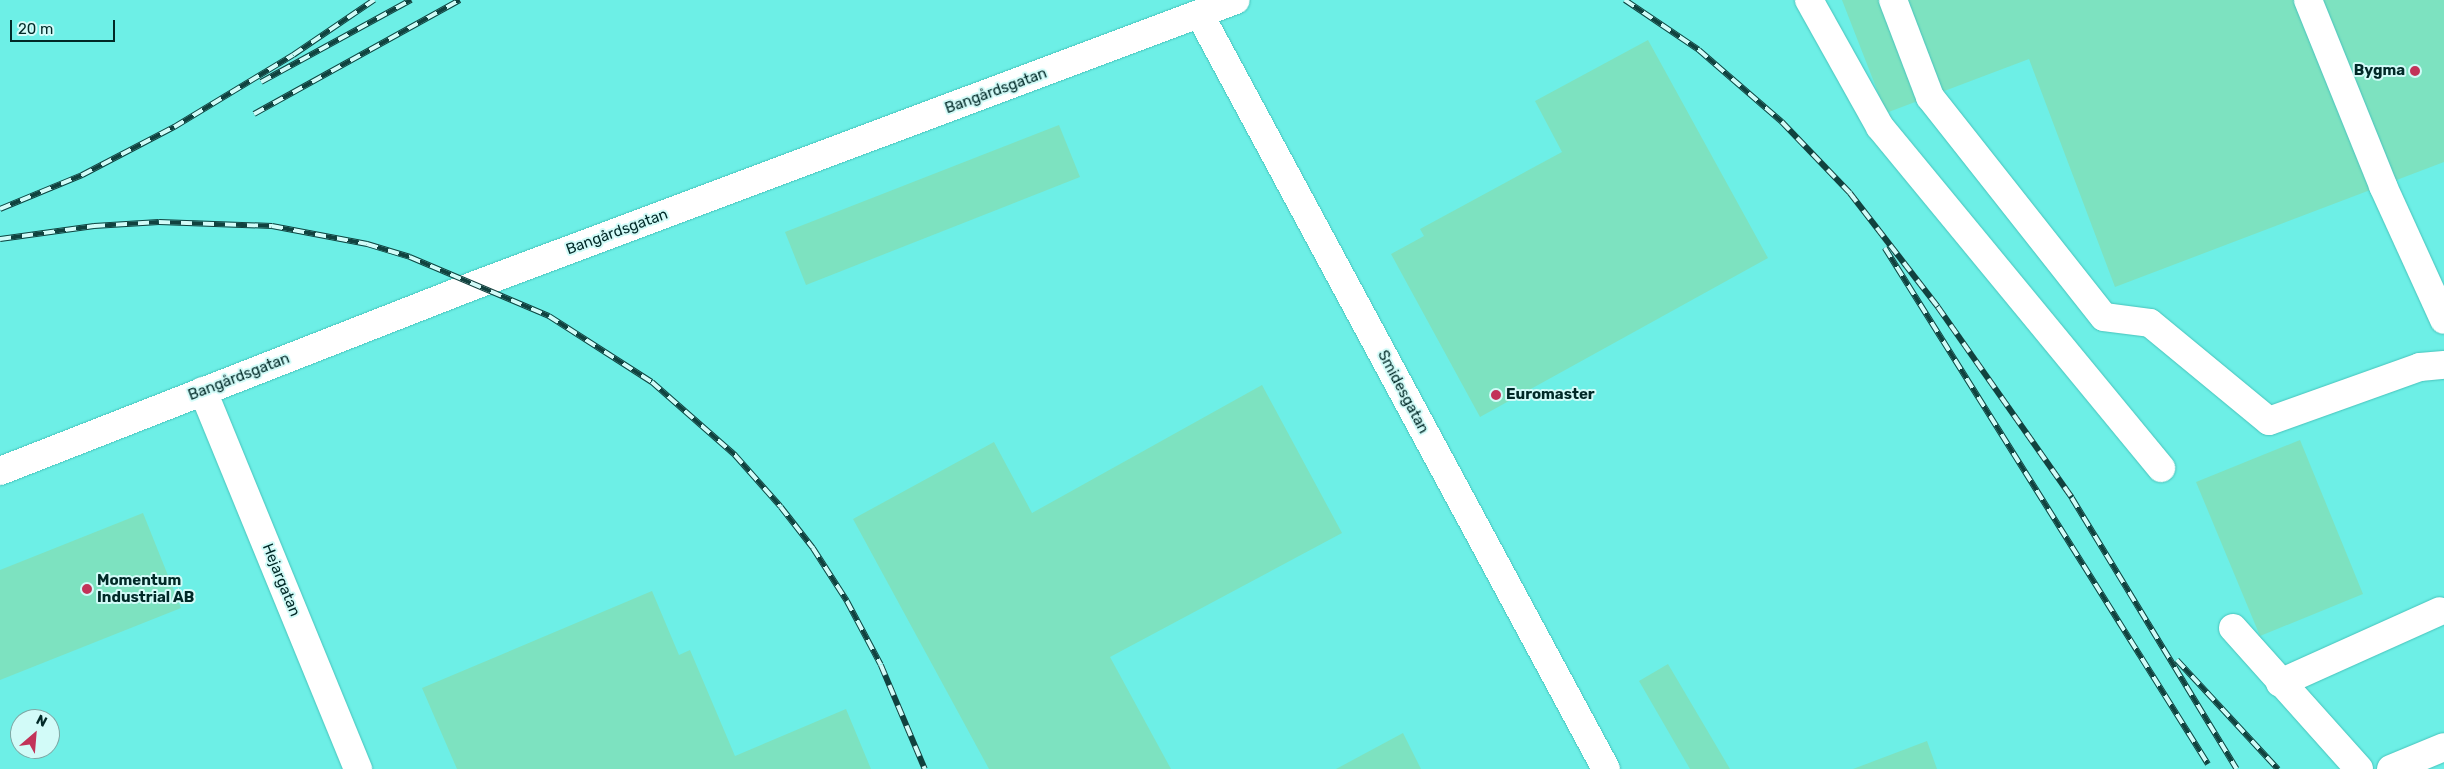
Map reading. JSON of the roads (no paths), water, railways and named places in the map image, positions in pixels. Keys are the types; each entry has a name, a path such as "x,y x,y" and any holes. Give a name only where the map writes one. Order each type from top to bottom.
{"street":[{"name":"Bangårdsgatan","path":"0,471 497,277 1236,0"},
{"path":"1809,0 1880,127 2160,468"},
{"path":"1894,0 1930,97 2104,317 2150,322 2269,421 2420,367 2444,365"},
{"path":"2308,0 2383,186 2444,320"},
{"name":"Smidesgatan","path":"1200,15 1606,769"},
{"name":"Hejargatan","path":"203,391 358,769"},
{"path":"2280,682 2440,611"},
{"path":"2233,628 2359,769"},
{"path":"2391,769 2444,747"}],"railway":[{"path":"0,209 82,175 174,127 293,55 374,0"},
{"path":"261,82 411,0"},
{"path":"254,114 460,0"},
{"path":"1625,0 1699,50 1782,122 1850,193 1938,307 2072,498 2237,769"},
{"path":"0,239 94,226 159,222 272,226 367,244 410,257 549,316 652,382 735,455 781,507 813,548 847,601 881,665 925,769"},
{"path":"1885,248 2208,764"},
{"path":"2177,660 2278,769"}],"place":[{"name":"Bygma","path":"2415,71"},
{"name":"Euromaster","path":"1496,395"},
{"name":"Momentum Industrial AB","path":"87,589"}]}
